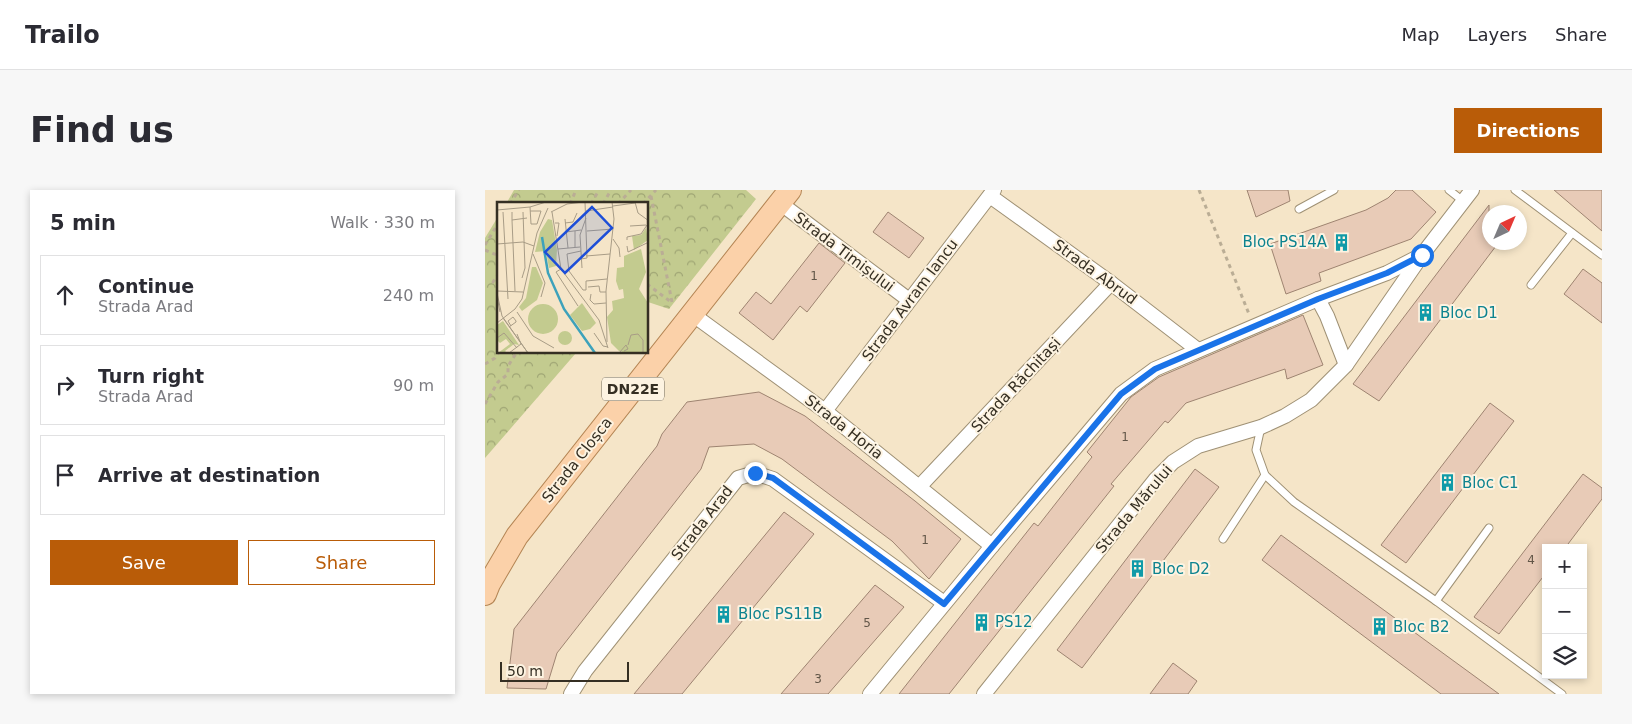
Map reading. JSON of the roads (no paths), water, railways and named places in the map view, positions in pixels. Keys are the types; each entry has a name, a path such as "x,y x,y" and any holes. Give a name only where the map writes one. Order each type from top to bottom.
{"main road":[{"name":"Strada Cloșca","path":"486,587 517,536 785,197"}],"street":[{"name":"Strada Mărului","path":"984,694 1155,480 1173,462 1198,446 1261,427 1285,416 1311,400 1345,365 1422,255 1472,190"},
{"name":"Strada Abrud","path":"992,193 1198,350"},
{"name":"Strada Avram Iancu","path":"825,411 992,193"},
{"name":"Strada Timișului","path":"785,197 909,300"},
{"path":"870,694 1121,394 1155,369 1318,299 1387,273 1422,255"},
{"name":"Strada Răchitași","path":"920,486 1111,283"},
{"path":"1318,299 1327,316 1345,365"},
{"name":"Strada Horia","path":"692,314 825,411 992,546"},
{"name":"Strada Arad","path":"571,694 591,664 738,478 755,473 773,478 944,604"}],"lane":[{"path":"1299,209 1334,190"},
{"path":"1449,190 1463,201"},
{"path":"1515,190 1602,255"},
{"path":"1531,285 1572,233"},
{"path":"1261,427 1256,450 1265,475 1294,502 1436,601 1562,694"},
{"path":"1223,539 1265,475"},
{"path":"1436,601 1489,528"}],"place":[{"name":"Bloc PS14A","path":"1341,242"},
{"name":"Bloc D1","path":"1426,313"},
{"name":"Bloc C1","path":"1448,483"},
{"name":"Bloc D2","path":"1138,569"},
{"name":"Bloc PS11B","path":"724,614"},
{"name":"PS12","path":"981,622"},
{"name":"Bloc B2","path":"1379,627"}]}
